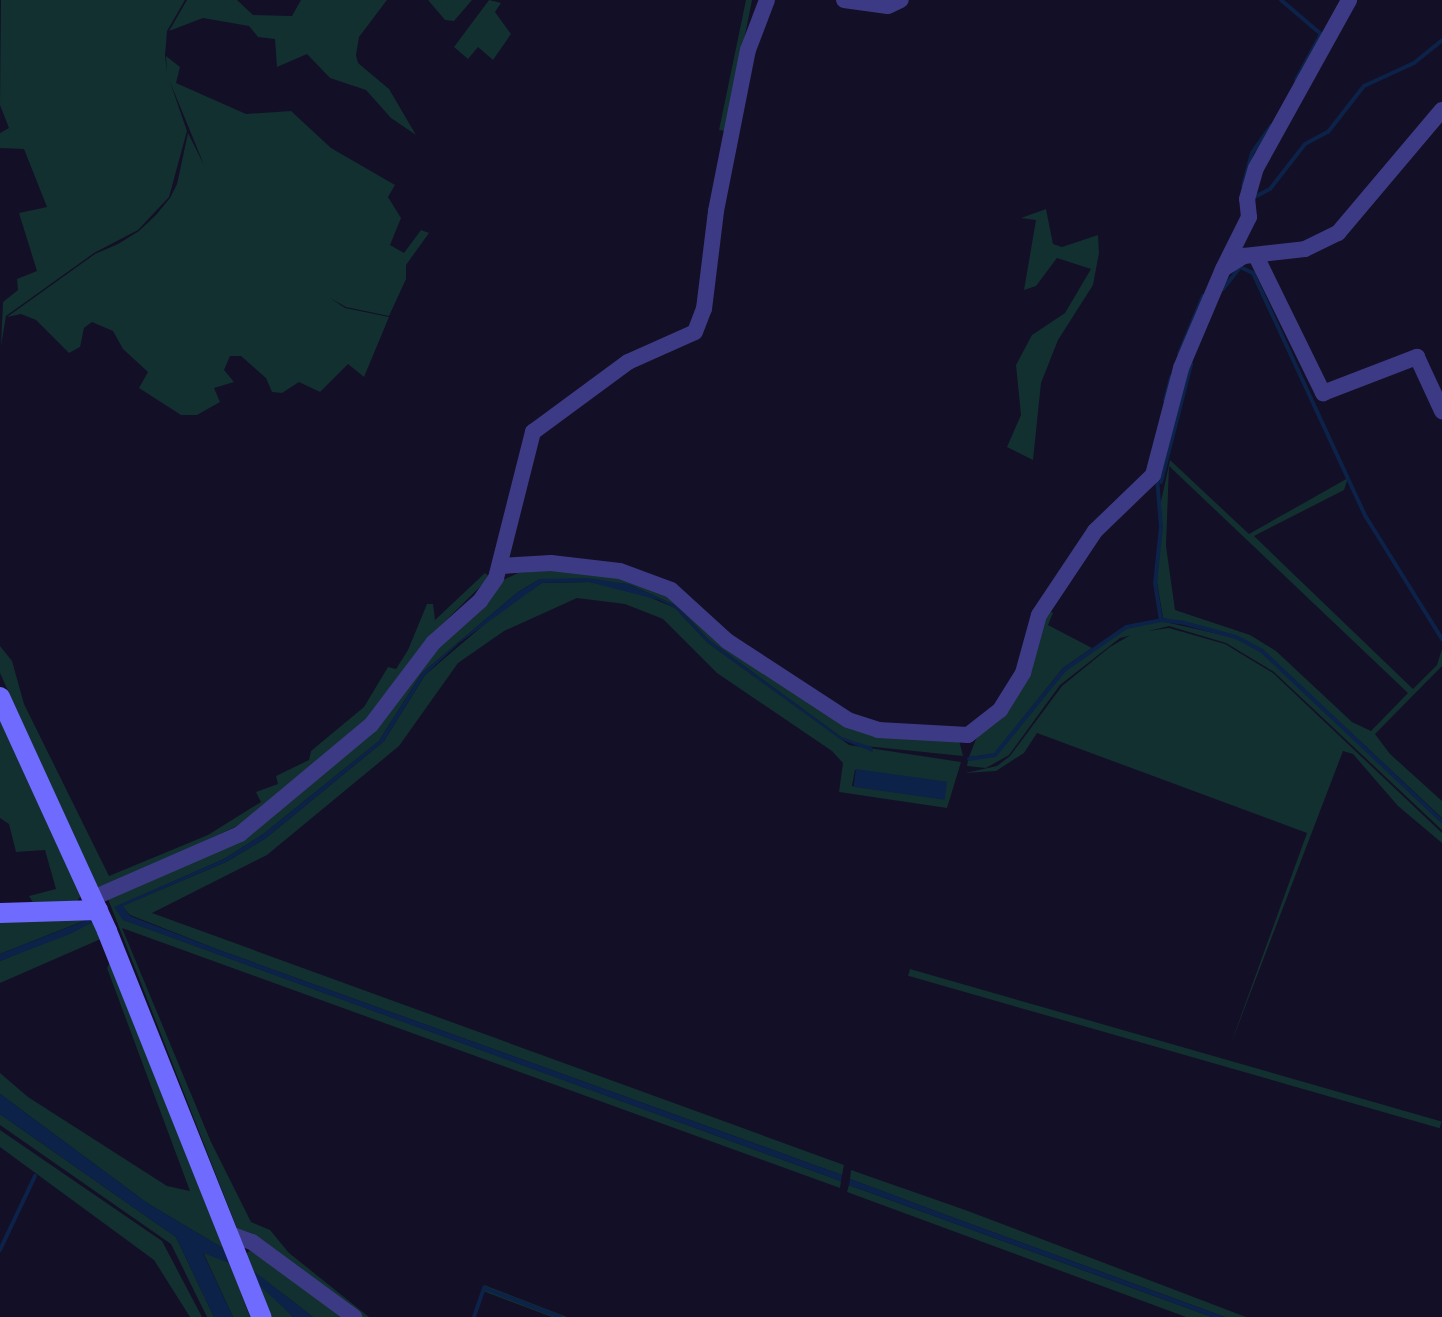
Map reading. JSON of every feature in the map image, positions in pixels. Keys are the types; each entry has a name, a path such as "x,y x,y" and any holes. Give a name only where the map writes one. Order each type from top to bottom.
{"main road":[{"path":"0,697 99,913 261,1317"},
{"path":"0,913 99,913"}],"street":[{"path":"99,913 240,834 325,767 371,725 433,643 480,601 500,566 533,432 628,362 695,332 704,309 716,211 748,50 767,0"},
{"path":"844,0 888,6 901,0"},
{"path":"500,566 551,563 620,571 671,590 727,641 848,720 878,730 968,735 1000,710 1023,673 1039,615 1095,531 1153,475 1181,368 1249,217 1247,199 1256,168 1349,0"},
{"path":"1223,269 1256,256 1305,249 1338,233 1442,110"},
{"path":"1256,256 1323,393 1417,357 1442,411"},
{"path":"231,1241 252,1242 354,1317"}],"green space":[{"path":"1,0 185,0 167,31 165,56 167,72 166,56 180,67 176,83 246,114 291,111 331,148 395,185 388,197 401,218 390,245 404,253 421,230 429,233 406,265 406,279 389,316 346,307 330,298 345,308 389,317 364,377 348,364 320,392 299,382 282,393 272,392 266,378 241,356 230,356 224,370 234,382 214,388 220,402 197,415 181,415 139,388 148,372 123,349 113,331 92,322 84,328 80,347 69,353 36,320 21,314 7,317 95,254 139,231 156,215 170,198 177,184 188,133 204,165 170,82 187,131 169,197 138,230 94,253 6,316 1,346 3,302 18,290 17,279 37,271 19,213 47,207 24,149 0,148 0,133 9,128 0,105"},
{"path":"187,0 237,0 253,15 292,16 301,0 387,0 359,37 356,55 358,63 389,89 416,135 391,118 366,90 330,78 307,54 277,67 275,39 258,37 249,26 203,18 169,31"},
{"path":"428,0 472,0 454,21 445,20"},
{"path":"489,0 501,3 495,12 511,34 493,60 478,47 468,59 454,47"},
{"path":"746,0 752,0 726,131 719,130"},
{"path":"1046,209 1053,244 1062,247 1098,235 1099,253 1093,285 1058,340 1041,383 1033,460 1007,447 1021,415 1016,365 1032,335 1065,313 1091,269 1057,258 1036,286 1024,290 1036,220 1021,218"},
{"path":"1170,460 1249,534 1348,478 1344,490 1254,536 1413,689 1437,665 1442,649 1442,666 1375,734 1390,754 1442,801 1442,818 1263,650 1237,636 1163,618 1157,582 1160,506","holes":["1169,466 1408,693 1371,731 1352,722 1276,651 1250,635 1175,610 1166,546"]},
{"path":"555,570 603,573 669,593 857,730 959,740 963,756 865,746 841,737 709,640 677,606 628,584 540,579 518,592 422,673 379,741 262,835 224,859 115,907 124,920 841,1181 840,1188 122,928 211,1142 251,1222 270,1230 289,1253 369,1317 358,1317 238,1231 108,899 196,860 305,785 424,656 501,581 518,573"},
{"path":"485,573 490,577 424,642 359,729 246,822 100,889 96,886 0,673 0,646 12,661 24,704 109,876 208,835 261,802 256,792 278,784 276,776 309,760 311,751 364,707 388,667 396,669 408,650 427,604 433,604 435,620"},
{"path":"589,582 626,587 675,608 708,643 849,745 961,762 947,808 839,792 843,763 832,751 717,673 663,619 625,604 577,598 504,631 458,663 399,746 267,855 152,913 844,1165 842,1175 219,950 130,915 122,906 226,862 266,838 384,741 425,675 521,593 542,583","holes":["855,770 943,799 852,786"]},
{"path":"1049,610 1053,613 1048,625 1092,648 1063,668 994,754 969,757 976,739 999,715"},
{"path":"1161,621 1236,638 1261,652 1442,822 1442,830 1274,672 1226,643 1169,626 1120,638 1060,685 1009,755 986,768 967,766 968,760 996,756 1065,671 1127,628"},
{"path":"1169,628 1225,644 1273,673 1442,833 1442,843 1398,806 1353,754 1343,751 1229,1049 1307,833 1037,733 1024,753 996,771 965,773 997,766 1010,756 1062,686 1110,647 1134,633"},
{"path":"0,710 81,896 76,902 34,904 29,896 56,889 45,850 16,852 9,824 0,818"},
{"path":"85,912 95,917 103,938 0,983 0,961 93,922 91,918 0,954 0,917"},
{"path":"112,959 226,1250 147,1203 0,1094 0,1073 28,1097 167,1186 190,1191 107,968"},
{"path":"910,969 1442,1121 1440,1128 908,976"},
{"path":"0,1114 176,1237 214,1317 207,1317 171,1244 0,1125"},
{"path":"0,1130 162,1241 202,1317 190,1317 154,1260 0,1147"},
{"path":"851,1170 1246,1317 1225,1317 946,1215 850,1179"},
{"path":"849,1185 1212,1317 1186,1317 847,1192"},
{"path":"250,1250 344,1317 313,1317 253,1271 293,1317 267,1317 245,1255"},
{"path":"203,1252 230,1263 250,1317 233,1317"},
{"path":"484,1285 567,1317 552,1317 483,1291 472,1317"}],"water":[{"path":"588,578 628,584 677,606 709,640 841,737 872,747 873,752 840,739 708,643 675,608 659,600 589,582 542,583 459,643 425,675 384,741 266,838 226,862 123,906 130,916 842,1175 841,1181 123,920 114,907 224,859 262,835 379,741 422,673 518,592 540,579"},
{"path":"856,769 947,782 945,800 853,787"},
{"path":"92,918 93,922 70,934 0,961 0,954"},
{"path":"0,1094 147,1203 226,1250 230,1263 203,1253 233,1317 214,1317 176,1237 0,1114"},
{"path":"850,1179 1225,1317 1212,1317 849,1185"},
{"path":"252,1270 313,1317 293,1317 255,1281"}],"waterway":[{"path":"1281,0 1321,34 1296,80"},
{"path":"1253,198 1270,189 1305,144 1328,132 1364,86 1414,63 1442,40"},
{"path":"1243,186 1252,153 1271,126"},
{"path":"1223,289 1240,267 1253,273 1366,517 1442,639"},
{"path":"1179,354 1203,296"},
{"path":"1161,482 1191,364"},
{"path":"1165,400 1171,377"},
{"path":"1157,478 1161,527 1155,583 1161,620"},
{"path":"969,759 995,755 1064,670 1126,627 1161,620 1184,623 1236,637 1262,651 1442,821"},
{"path":"0,1250 35,1176"},
{"path":"474,1317 484,1288 560,1317"}]}
